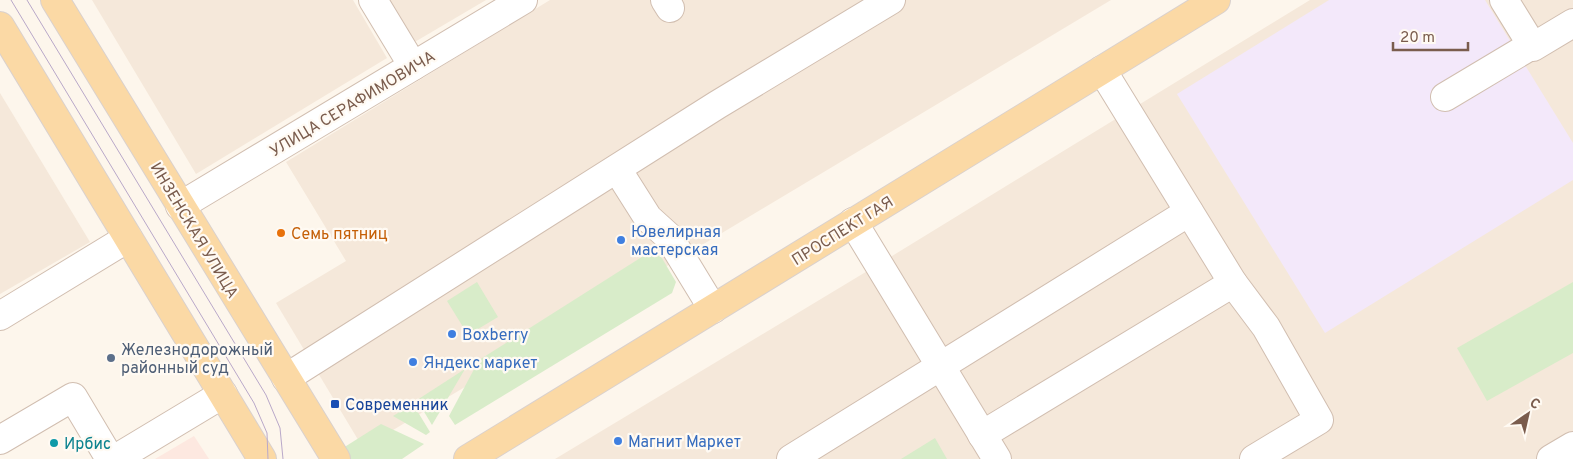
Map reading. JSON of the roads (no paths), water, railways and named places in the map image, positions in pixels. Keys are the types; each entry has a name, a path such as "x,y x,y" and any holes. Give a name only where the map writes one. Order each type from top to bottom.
{"main road":[{"name":"ИНЗЕНСКАЯ УЛИЦА","path":"55,0 336,459"},
{"name":"ПРОСПЕКТ ГАЯ","path":"468,459 1216,0"},
{"path":"0,26 262,459"}],"street":[{"path":"373,0 413,66"},
{"name":"УЛИЦА СЕРАФИМОВИЧА","path":"180,206 524,0"},
{"path":"286,378 717,105 891,0"},
{"path":"1504,0 1533,48 1573,23"},
{"path":"1445,97 1532,45"},
{"path":"1102,70 1233,283 1266,327 1319,420 1254,459"},
{"path":"617,169 648,218 669,237 712,309"},
{"path":"791,459 1189,212"},
{"path":"853,222 996,459"},
{"path":"0,316 128,238"},
{"path":"982,435 1233,283"},
{"path":"115,459 223,394"},
{"path":"0,440 73,397 110,459"},
{"path":"1551,459 1573,446"}],"tram line":[{"path":"11,0 254,403 267,433 268,459"},
{"path":"27,0 266,395 280,428 283,459"}],"place":[{"name":"Семь пятниц","path":"281,233"},
{"name":"Ювелирная мастерская","path":"621,240"},
{"name":"Boxberry","path":"452,334"},
{"name":"Железнодорожный районный суд","path":"111,358"},
{"name":"Яндекс маркет","path":"413,362"},
{"name":"Современник","path":"335,404"},
{"name":"Магнит Маркет","path":"618,441"},
{"name":"Ирбис","path":"54,443"}]}
